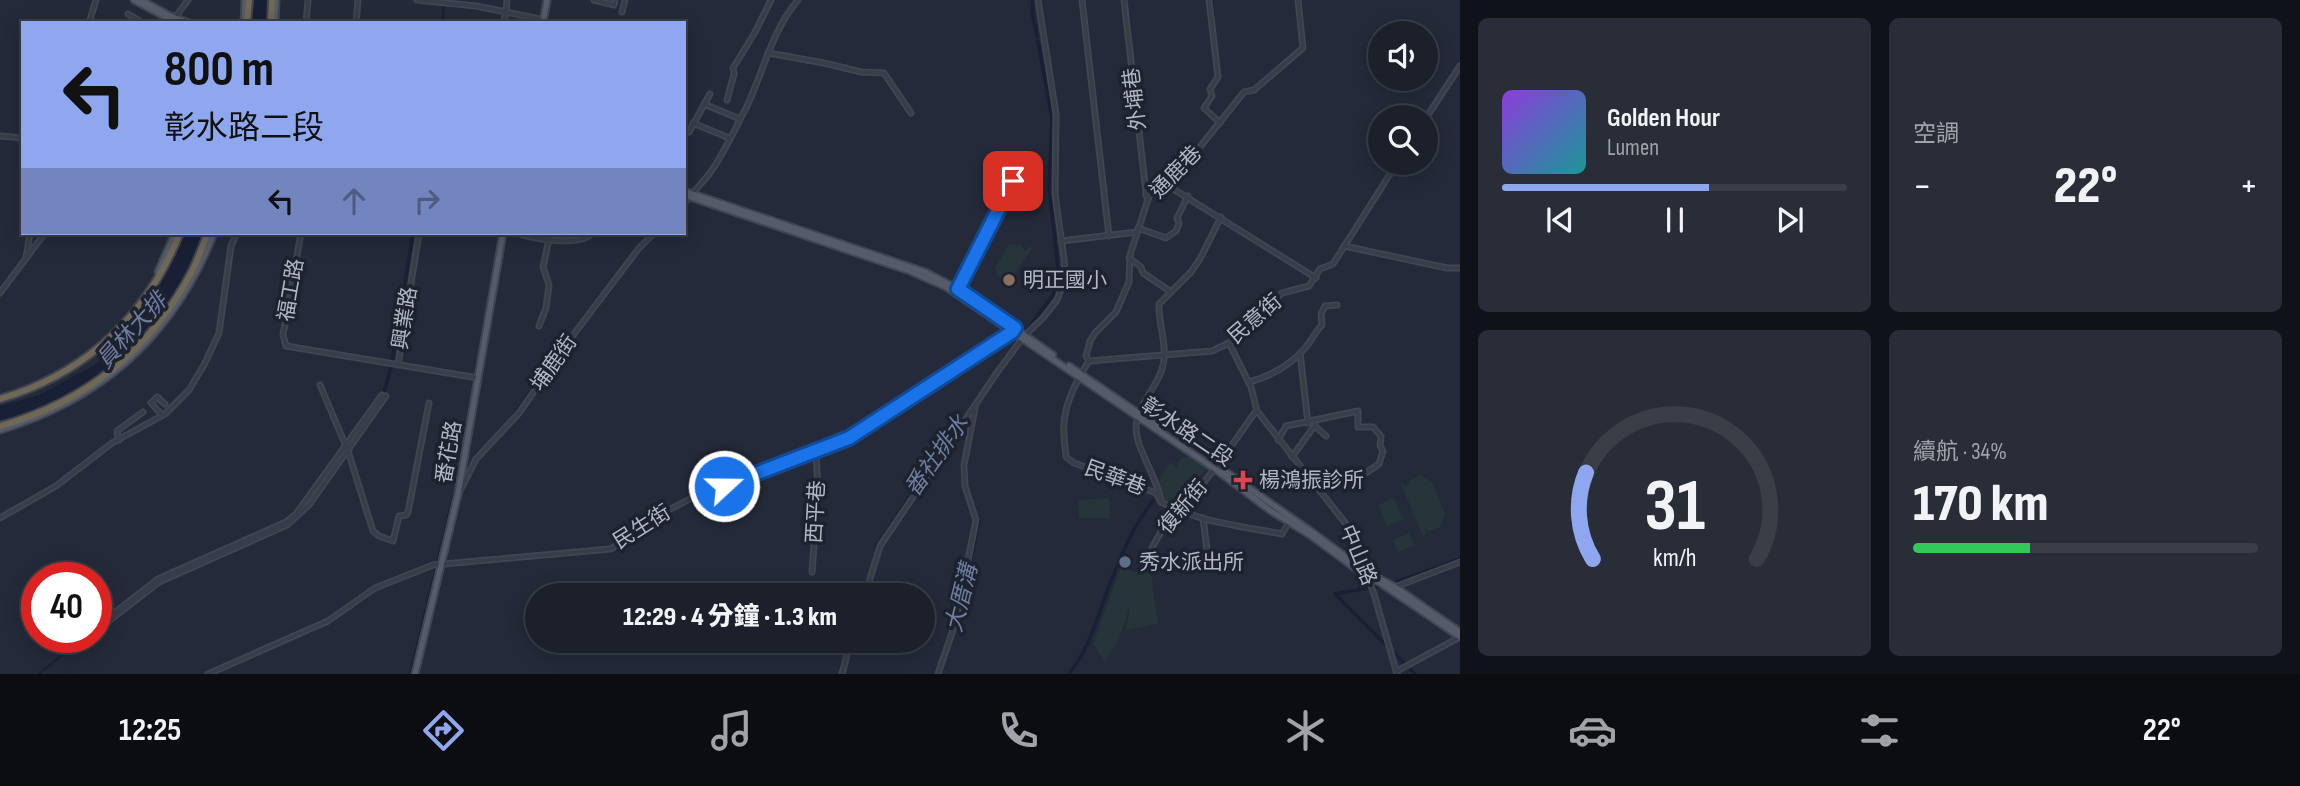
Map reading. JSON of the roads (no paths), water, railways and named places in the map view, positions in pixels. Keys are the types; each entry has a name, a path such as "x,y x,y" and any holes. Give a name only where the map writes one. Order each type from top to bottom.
{"highway":[{"path":"245,21 247,0"},
{"path":"273,21 274,0"},
{"path":"0,398 38,386 83,361 118,331 152,288 176,235"},
{"path":"0,428 75,396 96,383 143,343 193,270 210,235"}],"main road":[{"path":"134,0 175,21"},
{"path":"141,0 175,21"},
{"path":"544,21 547,0"},
{"name":"彰水路二段","path":"687,194 861,252 957,291 1216,467 1366,573 1393,588"},
{"path":"0,398 19,392 61,371 110,334 149,287 176,235"},
{"path":"0,428 24,423 67,403 92,389 135,354 176,308 201,263 210,235"},
{"name":"番花路","path":"415,674 458,494 503,235"},
{"path":"1393,588 1460,632"},
{"path":"1393,588 1460,637"}],"street":[{"path":"90,21 96,0"},
{"path":"175,21 188,0"},
{"path":"306,21 308,0"},
{"path":"356,21 358,0"},
{"path":"417,0 476,6 544,21"},
{"path":"504,21 507,0"},
{"path":"594,0 614,5 615,0"},
{"path":"622,12 625,0"},
{"path":"727,100 737,59 745,50 771,0"},
{"path":"687,194 713,169 740,119 768,53 791,8 798,0"},
{"path":"868,583 878,550 1022,336 1043,318 1057,300 1062,287 1065,275 1055,194 1056,114 1038,0"},
{"path":"1082,0 1109,236"},
{"name":"外埔巷","path":"1124,0 1146,196 1149,197"},
{"path":"1209,0 1218,76 1210,89 1212,96 1205,108 1220,123"},
{"name":"通鹿巷","path":"1089,361 1086,356 1090,341 1116,312 1129,282 1129,258 1149,197 1162,181 1199,148 1244,92 1254,90 1301,51 1304,43 1298,0"},
{"path":"128,14 140,21"},
{"path":"768,53 861,72 884,74 911,113"},
{"path":"1434,105 1460,66"},
{"path":"689,132 710,94"},
{"path":"704,104 740,119"},
{"path":"693,123 730,138"},
{"path":"0,136 21,138"},
{"name":"民意街","path":"1089,361 1212,351 1229,343 1282,293 1304,288 1316,278 1320,270 1333,264 1389,175"},
{"path":"957,291 1013,181"},
{"path":"1162,181 1316,278"},
{"path":"1061,241 1138,230 1166,237 1176,231 1179,223 1177,218 1188,196"},
{"path":"1221,218 1200,259 1159,304 1164,355 1162,367 1138,415 1136,433 1161,502 1203,518 1282,534 1290,519"},
{"path":"26,258 30,235"},
{"path":"0,293 43,235"},
{"path":"0,518 57,486 119,440 148,425 189,390 219,333 231,246 236,235"},
{"name":"福工路","path":"301,235 284,335 286,346 397,365"},
{"name":"興業路","path":"419,235 397,365 478,378"},
{"path":"528,235 574,242 590,235"},
{"name":"埔鹿街","path":"458,494 476,459 528,401 574,334 639,248 652,235"},
{"path":"539,326 546,308 549,285 543,267 549,239"},
{"path":"1343,246 1447,268 1460,268"},
{"path":"1129,258 1141,267 1143,273 1171,292"},
{"path":"1249,382 1276,373 1300,353 1323,323 1321,314 1325,306 1337,305"},
{"name":"民生街","path":"208,674 328,621 375,588 433,565 610,549 649,520 692,498 862,431 1013,330"},
{"name":"中山路","path":"1229,343 1249,382 1257,411 1350,529 1359,546 1397,672"},
{"path":"1300,353 1312,423 1326,436"},
{"path":"1079,375 1089,361"},
{"name":"民華巷","path":"1079,375 1064,420 1066,457 1074,463 1156,493 1161,502"},
{"path":"320,385 347,449 373,531 379,536 394,540 398,516 407,515 408,512 429,404"},
{"path":"112,619 159,582 296,519 309,505 384,396"},
{"path":"162,415 151,402 157,397 165,404"},
{"path":"938,674 956,621 976,520 965,486 964,465 975,405"},
{"name":"復新街","path":"1152,548 1167,521 1180,511 1216,467 1257,411"},
{"path":"1278,440 1286,426 1312,423 1358,411 1358,427 1373,427 1381,436 1382,458 1379,464 1360,477 1334,476 1317,486"},
{"path":"119,440 117,431 143,412"},
{"path":"1292,457 1312,423"},
{"path":"112,615 158,579 286,522 300,510 347,449"},
{"name":"西平巷","path":"812,572 818,490 816,451"},
{"path":"1203,518 1207,550"},
{"path":"872,548 878,550"},
{"path":"1393,588 1460,562"},
{"path":"1397,672 1460,637"},
{"path":"842,674 848,653"}],"water":[{"path":"251,0 268,0 267,21 250,21"},
{"name":"員林大排","path":"180,235 202,235 178,290 161,316 120,360 70,395 36,411 0,421 0,406 39,395 96,364 116,342 150,294"},
{"path":"959,421 960,424 877,548 874,547"}],"waterway":[{"path":"1033,0 1032,12 1037,36"},
{"path":"1212,0 1214,16"},
{"path":"442,21 444,5"},
{"path":"1001,365 1053,295 1059,278 1049,186 1052,119 1038,41"},
{"path":"692,190 727,141 769,47"},
{"path":"383,396 391,367 413,235"},
{"path":"602,294 648,235"},
{"path":"509,421 569,338"},
{"name":"番社排水","path":"959,425 990,380"},
{"name":"大厝溝","path":"974,422 977,406"},
{"path":"464,478 476,454 488,443"},
{"path":"304,507 345,449"},
{"name":"大厝溝","path":"967,458 967,488"},
{"path":"410,674 456,492"},
{"name":"大厝溝","path":"969,493 979,518"},
{"path":"1069,674 1088,642 1129,539 1157,496"},
{"name":"大厝溝","path":"940,674 962,605 980,521"},
{"path":"1391,584 1460,559"},
{"path":"1384,585 1335,594 1415,674"},
{"path":"39,674 65,653"}],"place":[{"name":"明正國小","path":"1009,280"},
{"name":"楊鴻振診所","path":"1243,480"},
{"name":"秀水派出所","path":"1125,562"}]}
